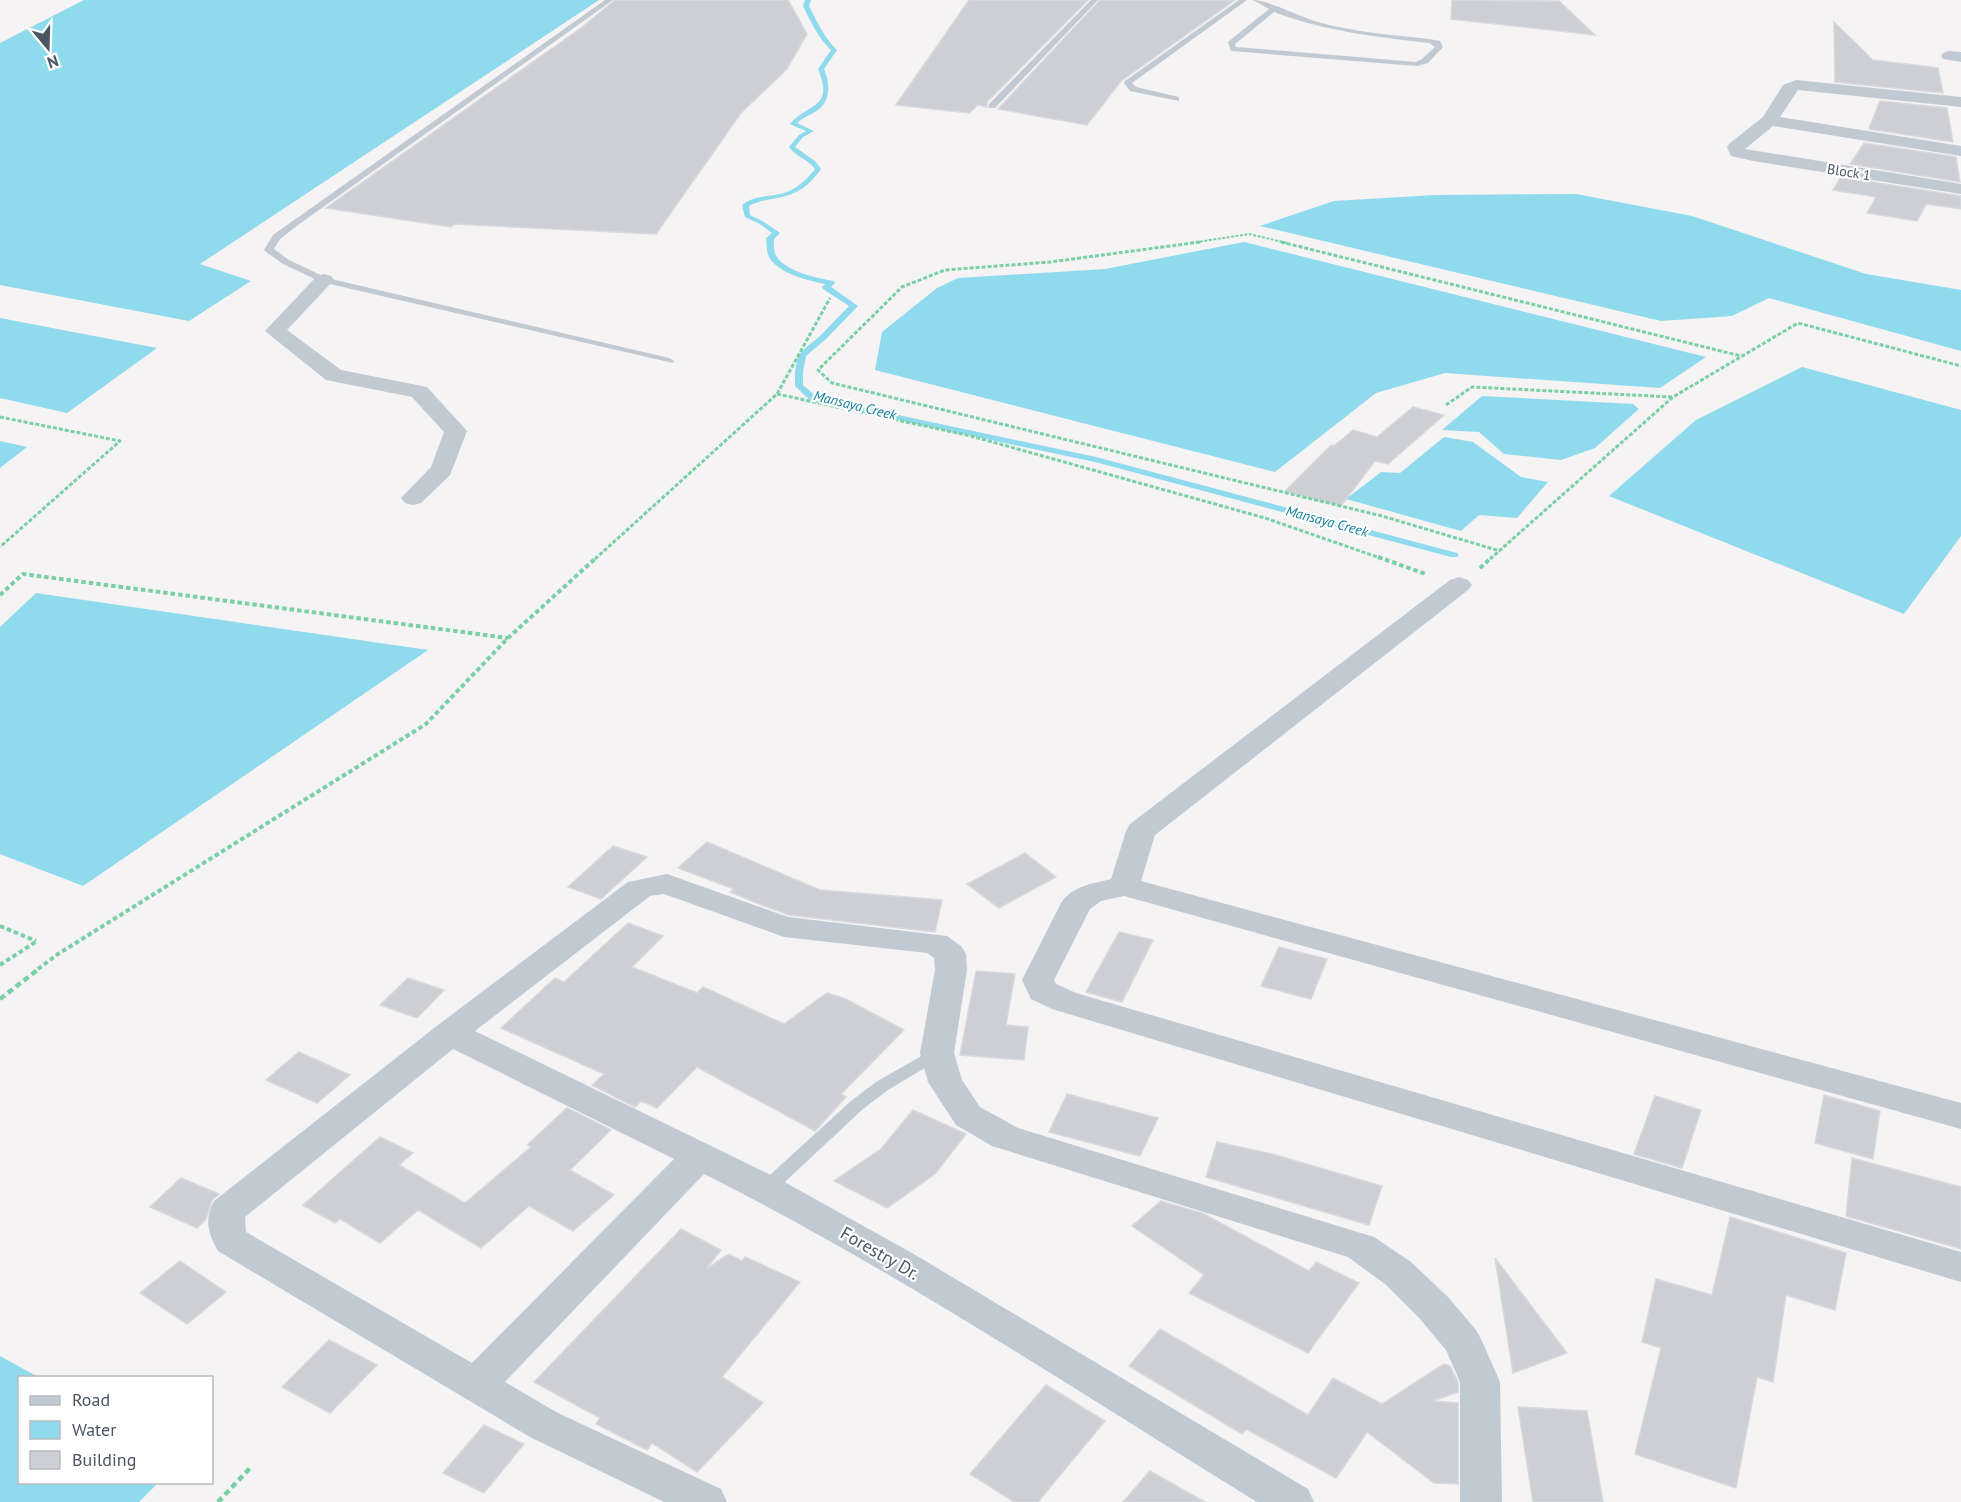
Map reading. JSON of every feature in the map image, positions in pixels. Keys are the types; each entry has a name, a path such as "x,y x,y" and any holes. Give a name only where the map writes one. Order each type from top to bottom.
{"street":[{"path":"1959,147 1768,120 1789,88 1796,85 1961,102"},
{"name":"Block 1","path":"1768,120 1736,147 1737,152 1837,171 1961,189"},
{"path":"324,280 275,332 334,375 419,392 456,431 442,470 413,498"},
{"path":"1124,886 1141,831 1459,585"},
{"path":"706,1502 544,1425 231,1241 225,1227 227,1211 450,1034 639,889 667,884 784,927 936,944 945,948 950,954 951,970 937,1053 945,1082 968,1116 1005,1137 1361,1247 1398,1273 1434,1308 1462,1341 1480,1382 1481,1502"},
{"path":"1961,1116 1124,886 1091,894 1077,903 1038,980 1043,991 1064,1001 1961,1267"},
{"name":"Forestry Dr.","path":"450,1034 766,1189 900,1263 1278,1498"},
{"path":"476,1385 698,1157"}],"lane":[{"path":"610,0 276,237 269,250 286,262 324,280 669,361"},
{"path":"993,106 1095,0"},
{"path":"1176,99 1133,89 1128,83 1244,0"},
{"path":"1256,0 1273,9 1335,30 1429,41 1437,43 1439,47 1425,61 1417,64 1234,49 1231,44 1273,9"},
{"path":"766,1189 857,1105 882,1086 937,1053"}],"path":[{"path":"1500,551 1371,513 832,383 818,370 902,287 945,270 1050,262 1156,249 1249,234 1741,356"},
{"path":"0,999 58,954 426,724 508,638 777,394 830,298"},
{"path":"777,394 971,436 1264,518 1459,585 1673,398 1798,323 1961,366"},
{"path":"1446,405 1472,387 1673,398"},
{"path":"0,417 120,441 0,547"},
{"path":"0,595 23,574 508,638"},
{"path":"0,926 37,941 0,965"},
{"path":"218,1502 250,1468"}],"water":[{"path":"84,0 599,0 200,264 251,281 189,321 0,285 0,43"},
{"path":"1576,194 1692,216 1866,274 1961,290 1961,351 1769,298 1732,316 1661,321 1260,226 1334,201 1435,195"},
{"path":"1244,242 1706,357 1660,388 1445,373 1376,393 1275,472 875,370 882,332 937,288 958,278 1105,269"},
{"path":"0,318 157,348 67,413 0,398"},
{"path":"1802,367 1961,410 1961,536 1904,614 1609,496 1696,420"},
{"path":"1482,396 1633,404 1639,409 1595,448 1561,460 1504,454 1479,432 1442,430"},
{"path":"1444,437 1473,442 1521,477 1548,482 1517,518 1479,515 1461,531 1346,499 1381,472 1400,473"},
{"path":"0,441 27,447 0,468"},
{"path":"36,593 428,650 83,886 0,854 0,627"},
{"path":"0,1356 36,1376 18,1376 18,1484 157,1484 139,1502 0,1502"}],"building":[{"path":"615,0 788,0 807,34 787,69 741,113 656,234 454,224 451,227 326,208 581,28"},
{"path":"969,0 1088,0 987,102 987,107 978,105 969,113 896,105"},
{"path":"1100,0 1235,0 1121,81 1087,125 998,109"},
{"path":"1452,0 1559,1 1595,35 1451,19"},
{"path":"1834,22 1873,60 1938,68 1943,93 1835,82"},
{"path":"1880,101 1947,108 1953,142 1869,129"},
{"path":"1864,143 1956,157 1960,182 1850,164"},
{"path":"1841,177 1961,196 1961,209 1926,204 1917,221 1867,213 1876,197 1833,190"},
{"path":"1413,407 1444,415 1388,464 1375,461 1341,506 1285,491 1331,445 1334,446 1353,430 1377,437"},
{"path":"707,842 820,890 942,900 935,932 789,915 730,892 734,889 678,868"},
{"path":"613,846 647,857 601,899 568,887"},
{"path":"1025,853 1056,877 999,908 967,884"},
{"path":"628,923 663,936 632,967 697,993 703,987 784,1024 827,993 846,999 904,1030 841,1094 846,1097 815,1131 697,1067 657,1108 641,1101 635,1107 592,1085 604,1074 501,1028 555,978 564,982"},
{"path":"1119,932 1153,940 1122,1002 1086,992"},
{"path":"1279,947 1327,959 1311,999 1261,986"},
{"path":"976,971 1015,974 1006,1025 1028,1027 1024,1060 960,1055"},
{"path":"408,978 444,990 417,1018 380,1005"},
{"path":"299,1052 350,1075 317,1103 266,1080"},
{"path":"1067,1094 1158,1118 1140,1156 1049,1132"},
{"path":"1824,1095 1880,1111 1873,1159 1815,1143"},
{"path":"1655,1096 1701,1110 1682,1168 1634,1154"},
{"path":"567,1108 611,1130 570,1170 614,1195 573,1231 529,1206 481,1248 418,1210 380,1243 340,1219 335,1223 303,1205 380,1137 413,1153 399,1165 465,1203 531,1147 527,1145"},
{"path":"913,1110 966,1134 935,1174 887,1208 834,1181 881,1149"},
{"path":"1217,1142 1272,1154 1382,1186 1369,1225 1206,1177"},
{"path":"1852,1158 1961,1187 1961,1249 1846,1216"},
{"path":"181,1178 219,1194 212,1200 206,1219 197,1228 150,1207"},
{"path":"1161,1201 1204,1214 1309,1271 1316,1262 1359,1283 1308,1353 1189,1293 1204,1275 1132,1226"},
{"path":"1730,1217 1846,1253 1835,1310 1786,1295 1773,1382 1757,1377 1736,1488 1635,1454 1661,1348 1642,1342 1656,1279 1712,1295"},
{"path":"681,1229 721,1250 706,1269 729,1254 742,1261 745,1257 800,1282 722,1377 763,1403 697,1472 652,1443 647,1450 596,1424 600,1418 534,1382"},
{"path":"1495,1258 1548,1328 1567,1353 1513,1373"},
{"path":"180,1261 226,1292 187,1324 140,1293"},
{"path":"1160,1329 1308,1415 1333,1378 1382,1404 1444,1364 1450,1366 1458,1382 1458,1392 1433,1401 1458,1403 1458,1484 1434,1483 1367,1432 1336,1478 1246,1429 1242,1434 1129,1366"},
{"path":"329,1340 377,1365 330,1413 282,1387"},
{"path":"1046,1385 1105,1421 1038,1502 1014,1502 970,1474"},
{"path":"1518,1407 1587,1411 1603,1502 1533,1502"},
{"path":"484,1425 524,1444 484,1493 443,1473"},
{"path":"1150,1471 1205,1502 1123,1502"}],"waterway":[{"name":"Mansaya Creek","path":"808,0 806,6 815,24 825,41 834,50 821,69 825,87 823,102 793,124 811,131 801,136 792,147 813,162 818,169 807,182 793,192 756,200 745,205 747,216 776,233 770,238 772,254 777,262 799,274 831,283 826,287 854,306 802,356 799,386 815,400 1096,460 1454,555"}]}
